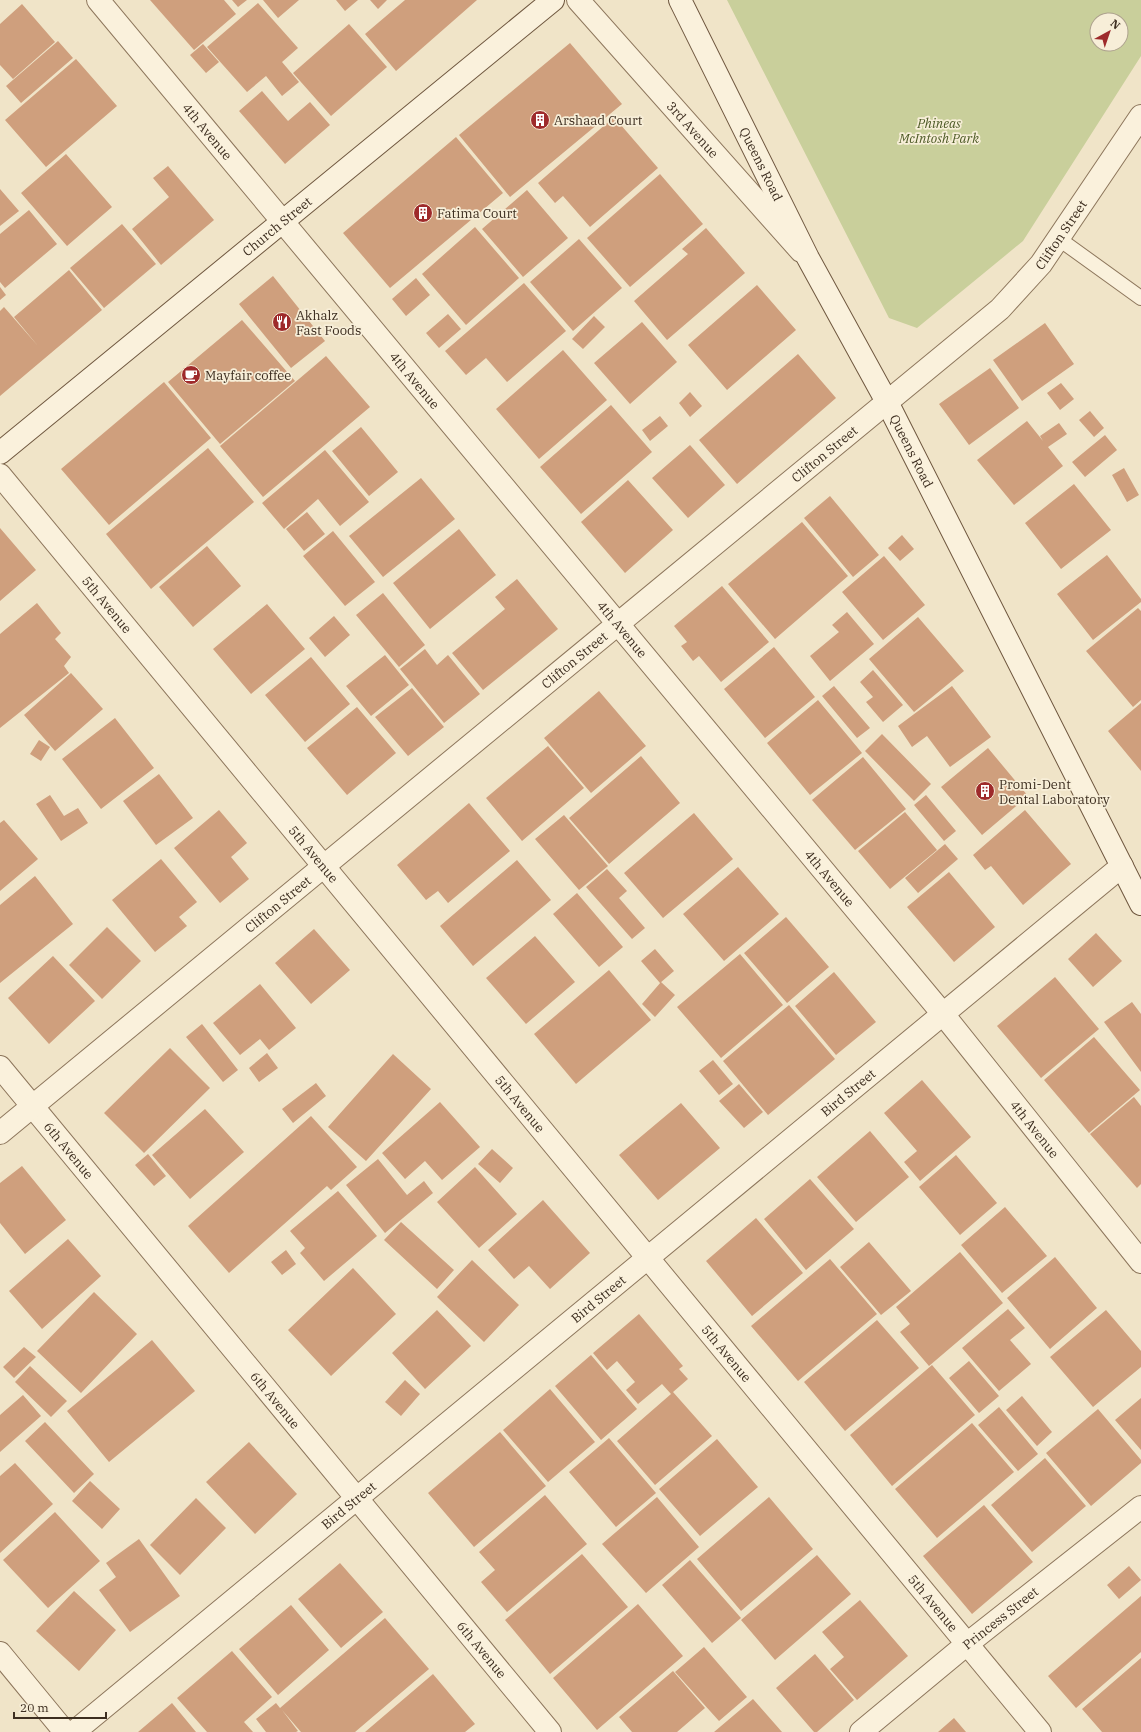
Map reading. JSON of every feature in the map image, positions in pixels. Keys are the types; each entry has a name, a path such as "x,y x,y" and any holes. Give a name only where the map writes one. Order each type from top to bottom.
{"street":[{"name":"4th Avenue","path":"98,0 943,1014 1141,1262"},
{"name":"Church Street","path":"0,452 553,0"},
{"name":"3rd Avenue","path":"578,0 808,258"},
{"name":"Queens Road","path":"680,0 808,258 887,402 1141,904"},
{"name":"Clifton Street","path":"0,1133 1000,309 1042,264 1141,116"},
{"name":"5th Avenue","path":"0,475 1040,1732"},
{"name":"Bird Street","path":"74,1732 1122,866"},
{"name":"6th Avenue","path":"0,1067 550,1732"},
{"name":"Princess Street","path":"861,1732 967,1644 1141,1508"},
{"path":"0,1653 65,1732"}],"lane":[{"path":"1059,239 1141,298"}],"green space":[{"name":"Phineas McIntosh Park","path":"727,0 1141,0 1141,56 1023,241 917,328 889,318"}],"building":[{"path":"150,0 224,0 236,14 194,50"},
{"path":"232,0 247,0 238,7"},
{"path":"263,0 299,0 278,18"},
{"path":"336,0 358,0 345,11"},
{"path":"370,0 387,0 378,9"},
{"path":"405,0 477,0 396,71 365,34"},
{"path":"258,3 298,48 282,62 299,82 282,96 266,76 247,92 207,47"},
{"path":"22,4 55,42 13,79 0,65 0,24"},
{"path":"349,24 387,67 331,116 293,73"},
{"path":"58,41 73,58 21,103 6,86"},
{"name":"Arshaad Court","path":"570,43 622,104 510,197 459,135"},
{"path":"203,44 219,62 206,73 190,55"},
{"path":"76,59 117,106 46,167 5,120"},
{"path":"262,91 288,121 310,102 330,125 285,164 239,111"},
{"path":"614,117 658,168 590,227 563,196 555,203 538,183"},
{"name":"Fatima Court","path":"456,137 503,193 390,288 343,233"},
{"path":"66,154 112,207 67,246 21,193"},
{"path":"168,166 214,220 161,265 132,229 169,197 153,178"},
{"path":"660,174 703,224 630,287 587,238"},
{"path":"0,189 19,211 0,226"},
{"path":"527,190 568,238 523,277 482,229"},
{"path":"29,210 57,244 5,288 0,282 0,234"},
{"path":"122,224 156,264 104,308 70,268"},
{"path":"475,227 519,278 466,325 422,274"},
{"path":"706,228 745,273 667,340 634,301 688,254 682,249"},
{"path":"579,239 622,288 573,331 530,282"},
{"path":"69,270 102,310 0,396 0,311 4,307 38,346 14,317"},
{"name":"Akhalz Fast Foods","path":"273,276 325,341 291,368 239,304"},
{"path":"416,278 430,295 406,316 392,299"},
{"path":"524,283 566,331 507,382 486,358 466,375 445,351"},
{"path":"757,285 796,330 727,390 688,345"},
{"path":"0,287 6,295 0,300"},
{"path":"448,314 461,329 439,348 426,333"},
{"path":"594,316 605,327 583,349 572,339"},
{"path":"242,320 295,381 220,444 168,382"},
{"path":"642,322 677,362 630,404 594,363"},
{"path":"1045,323 1074,364 1022,401 993,360"},
{"path":"563,350 607,400 539,459 496,409"},
{"path":"798,354 836,398 737,484 699,440"},
{"path":"326,356 370,407 263,497 220,446"},
{"path":"990,368 1019,408 969,445 939,404"},
{"path":"164,382 211,438 109,525 61,469"},
{"path":"1061,383 1074,399 1060,410 1047,393"},
{"path":"690,392 702,406 690,417 679,403"},
{"path":"611,405 652,452 581,514 540,467"},
{"path":"1090,411 1104,428 1094,437 1079,420"},
{"path":"660,416 668,426 650,441 642,430"},
{"path":"1027,421 1043,441 1040,436 1059,423 1067,434 1048,447 1063,466 1014,505 977,460"},
{"path":"361,427 398,472 369,496 332,451"},
{"path":"1105,435 1117,450 1085,477 1072,462"},
{"path":"690,445 725,485 688,518 652,478"},
{"path":"208,448 254,502 151,589 106,534"},
{"path":"325,450 369,502 340,526 318,499 284,529 262,503"},
{"path":"1124,468 1139,495 1127,502 1112,475"},
{"path":"421,478 455,519 383,577 349,536"},
{"path":"628,480 673,530 625,573 581,522"},
{"path":"1074,484 1111,530 1061,569 1025,523"},
{"path":"830,496 879,555 853,577 804,518"},
{"path":"307,512 325,534 304,551 286,529"},
{"path":"802,522 848,576 775,639 728,584"},
{"path":"0,528 36,570 0,601"},
{"path":"459,529 496,575 430,629 393,583"},
{"path":"333,531 375,582 345,606 303,556"},
{"path":"902,535 914,549 900,561 888,548"},
{"path":"207,546 241,586 193,627 159,587"},
{"path":"1107,555 1141,599 1141,602 1093,640 1057,594"},
{"path":"884,556 925,605 883,640 842,592"},
{"path":"517,579 558,629 483,690 452,653 505,609 495,597"},
{"path":"722,586 769,642 721,682 699,656 693,661 681,646 687,642 674,626"},
{"path":"383,593 425,645 399,667 356,615"},
{"path":"37,603 61,633 55,639 71,657 64,666 69,673 0,728 0,634"},
{"path":"267,604 305,649 251,694 213,649"},
{"path":"1138,608 1141,611 1141,700 1133,707 1086,651"},
{"path":"847,612 874,644 830,681 810,656 839,632 832,625"},
{"path":"334,616 350,635 325,657 309,638"},
{"path":"918,617 964,671 914,712 869,659"},
{"path":"774,647 815,697 765,738 724,689"},
{"path":"425,649 437,665 448,655 480,694 444,723 400,669"},
{"path":"385,655 409,685 371,716 346,686"},
{"path":"311,657 350,704 305,742 265,695"},
{"path":"873,670 903,705 883,722 866,702 873,697 860,682"},
{"path":"71,673 103,709 55,751 24,715"},
{"path":"834,686 870,728 857,738 822,696"},
{"path":"952,686 991,737 950,767 927,736 912,747 898,726"},
{"path":"412,688 444,727 408,756 375,717"},
{"path":"599,691 646,746 591,793 544,738"},
{"path":"818,700 862,753 810,795 767,743"},
{"path":"1141,703 1141,771 1108,731"},
{"path":"357,707 396,753 347,795 307,748"},
{"path":"115,718 154,768 101,809 62,759"},
{"path":"882,734 931,784 914,801 865,751"},
{"path":"39,740 50,747 41,761 30,754"},
{"path":"548,746 584,788 522,841 486,798"},
{"name":"Promi-Dent Dental Laboratory","path":"988,748 1028,796 982,835 941,787"},
{"path":"641,756 680,803 609,864 569,818"},
{"path":"863,757 906,809 855,850 812,800"},
{"path":"159,774 193,818 156,845 123,801"},
{"path":"50,795 64,816 78,808 88,823 61,841 36,804"},
{"path":"926,795 956,831 944,841 914,805"},
{"path":"469,803 510,851 448,903 438,891 426,900 397,865"},
{"path":"219,810 247,843 231,857 249,879 220,903 174,848"},
{"path":"1025,810 1071,864 1023,905 991,866 985,870 973,855"},
{"path":"905,812 937,850 890,889 858,851"},
{"path":"694,813 733,859 663,918 624,873"},
{"path":"564,815 608,866 579,890 535,839"},
{"path":"4,820 38,859 0,891 0,823"},
{"path":"945,844 958,859 918,893 905,878"},
{"path":"161,859 197,902 179,917 187,926 155,952 112,900"},
{"path":"517,860 551,900 473,966 440,926"},
{"path":"738,867 779,914 724,961 683,914"},
{"path":"607,869 627,891 619,898 645,928 632,939 586,887"},
{"path":"949,872 995,927 954,962 907,907"},
{"path":"35,876 73,924 0,983 0,905"},
{"path":"577,893 623,947 599,967 553,914"},
{"path":"786,917 829,967 787,1003 744,953"},
{"path":"107,927 141,961 102,999 69,965"},
{"path":"314,929 350,970 311,1004 275,963"},
{"path":"1096,933 1122,961 1093,987 1068,959"},
{"path":"535,936 575,982 526,1024 486,978"},
{"path":"655,949 674,971 660,983 641,961"},
{"path":"740,954 783,1005 721,1058 677,1007"},
{"path":"53,956 95,1001 49,1044 8,998"},
{"path":"609,970 651,1020 576,1084 534,1034"},
{"path":"834,972 876,1022 836,1055 795,1006"},
{"path":"1055,977 1099,1029 1041,1078 997,1026"},
{"path":"661,982 675,995 655,1017 642,1004"},
{"path":"260,984 296,1028 269,1050 260,1039 240,1055 213,1023"},
{"path":"1132,1002 1141,1014 1141,1072 1104,1022"},
{"path":"789,1005 835,1059 768,1115 723,1061"},
{"path":"202,1024 238,1070 223,1082 186,1037"},
{"path":"1094,1037 1140,1090 1089,1133 1044,1080"},
{"path":"170,1048 210,1088 144,1153 104,1113"},
{"path":"267,1053 278,1068 259,1082 249,1068"},
{"path":"393,1054 431,1089 366,1161 328,1127"},
{"path":"713,1060 733,1084 719,1095 699,1071"},
{"path":"922,1080 971,1137 920,1181 904,1162 917,1151 884,1113"},
{"path":"316,1083 326,1096 293,1123 282,1109"},
{"path":"739,1084 763,1112 744,1128 719,1101"},
{"path":"1134,1097 1141,1106 1141,1184 1137,1188 1090,1134"},
{"path":"440,1102 480,1147 442,1180 425,1161 405,1179 382,1153"},
{"path":"681,1103 720,1148 658,1200 619,1155"},
{"path":"205,1109 244,1152 190,1199 152,1155"},
{"path":"311,1116 357,1167 331,1190 327,1186 229,1273 188,1226"},
{"path":"870,1131 909,1177 856,1222 817,1177"},
{"path":"492,1149 513,1168 500,1183 478,1164"},
{"path":"148,1154 166,1176 154,1186 135,1165"},
{"path":"956,1155 997,1203 960,1235 919,1187"},
{"path":"378,1159 407,1195 424,1181 433,1193 385,1233 346,1185"},
{"path":"22,1166 66,1220 25,1254 0,1223 0,1183"},
{"path":"475,1167 517,1214 479,1248 437,1202"},
{"path":"810,1179 854,1229 806,1270 764,1219"},
{"path":"338,1191 377,1236 324,1281 300,1253 305,1248 290,1231"},
{"path":"543,1200 590,1253 550,1289 529,1266 514,1279 488,1250"},
{"path":"1005,1207 1047,1256 1002,1293 961,1245"},
{"path":"756,1218 803,1273 752,1316 706,1261"},
{"path":"401,1222 454,1270 437,1289 384,1240"},
{"path":"68,1239 101,1276 42,1329 9,1291"},
{"path":"869,1242 911,1291 881,1315 840,1267"},
{"path":"286,1250 296,1264 282,1275 271,1262"},
{"path":"960,1252 1003,1303 929,1366 900,1332 910,1324 896,1307"},
{"path":"1055,1257 1097,1308 1050,1349 1007,1298"},
{"path":"830,1259 877,1314 798,1381 751,1326"},
{"path":"472,1260 519,1305 484,1342 437,1297"},
{"path":"353,1268 396,1314 331,1376 288,1330"},
{"path":"94,1292 137,1334 81,1393 37,1351"},
{"path":"1008,1309 1025,1328 1010,1340 1031,1364 999,1391 962,1348"},
{"path":"437,1310 471,1346 425,1389 392,1353"},
{"path":"1106,1310 1141,1351 1141,1367 1093,1407 1050,1357"},
{"path":"639,1314 683,1366 679,1369 688,1379 673,1392 712,1436 655,1485 617,1441 671,1394 662,1384 638,1404 626,1390 635,1382 617,1361 607,1370 593,1353"},
{"path":"877,1320 919,1368 845,1431 804,1382"},
{"path":"152,1340 195,1391 109,1462 67,1411"},
{"path":"24,1347 36,1357 14,1378 3,1367"},
{"path":"591,1355 637,1409 601,1440 555,1386"},
{"path":"969,1361 999,1396 979,1413 949,1378"},
{"path":"932,1365 975,1415 892,1486 850,1435"},
{"path":"30,1366 67,1401 51,1417 15,1382"},
{"path":"405,1380 420,1394 401,1416 385,1402"},
{"path":"550,1389 595,1442 548,1482 503,1430"},
{"path":"23,1395 41,1416 0,1452 0,1415"},
{"path":"1022,1396 1052,1432 1037,1446 1006,1410"},
{"path":"1141,1398 1141,1450 1115,1420"},
{"path":"999,1407 1038,1454 1018,1471 978,1425"},
{"path":"1098,1409 1141,1460 1141,1463 1091,1506 1046,1453"},
{"path":"45,1422 94,1474 74,1493 25,1441"},
{"path":"972,1423 1014,1472 937,1538 895,1489"},
{"path":"500,1432 546,1486 474,1547 428,1493"},
{"path":"609,1438 656,1493 616,1527 569,1472"},
{"path":"717,1439 758,1487 700,1536 659,1489"},
{"path":"249,1442 297,1494 255,1534 206,1482"},
{"path":"1045,1458 1086,1506 1032,1552 991,1505"},
{"path":"15,1463 53,1504 0,1553 0,1476"},
{"path":"90,1481 120,1509 102,1529 72,1501"},
{"path":"545,1495 587,1544 507,1612 481,1582 495,1570 479,1552"},
{"path":"657,1497 699,1547 646,1593 602,1544"},
{"path":"769,1497 813,1549 741,1611 697,1559"},
{"path":"196,1498 226,1528 180,1575 150,1545"},
{"path":"984,1505 1033,1562 972,1614 923,1556"},
{"path":"55,1512 100,1561 48,1608 3,1560"},
{"path":"139,1539 180,1596 130,1632 99,1590 116,1577 106,1563"},
{"path":"582,1554 628,1607 550,1674 505,1620"},
{"path":"817,1555 851,1594 775,1660 741,1620"},
{"path":"690,1560 741,1618 712,1643 662,1585"},
{"path":"340,1563 383,1612 341,1648 298,1599"},
{"path":"1129,1566 1141,1580 1119,1599 1107,1585"},
{"path":"74,1591 116,1630 79,1671 36,1631"},
{"path":"1141,1596 1141,1652 1076,1708 1048,1676"},
{"path":"860,1600 908,1656 857,1700 830,1669 844,1657 822,1632"},
{"path":"638,1604 683,1656 597,1730 553,1678"},
{"path":"291,1605 329,1650 278,1695 239,1649"},
{"path":"385,1618 429,1669 355,1732 301,1732 282,1710 298,1731 266,1732 256,1719 276,1703 280,1708"},
{"path":"704,1647 747,1697 719,1721 675,1672"},
{"path":"232,1651 272,1697 244,1722 253,1732 207,1732 177,1698"},
{"path":"815,1654 854,1700 817,1732 814,1732 776,1688"},
{"path":"1141,1658 1141,1732 1102,1732 1082,1709"},
{"path":"673,1671 705,1708 677,1732 632,1732 619,1717"},
{"path":"433,1674 475,1724 465,1732 365,1732"},
{"path":"753,1699 782,1732 714,1732"},
{"path":"172,1703 196,1732 138,1732"},
{"path":"954,1718 966,1732 938,1732"}],"place":[{"name":"Arshaad Court","path":"540,120"},
{"name":"Fatima Court","path":"423,213"},
{"name":"Akhalz Fast Foods","path":"282,322"},
{"name":"Mayfair coffee","path":"191,375"},
{"name":"Promi-Dent Dental Laboratory","path":"985,791"}]}
